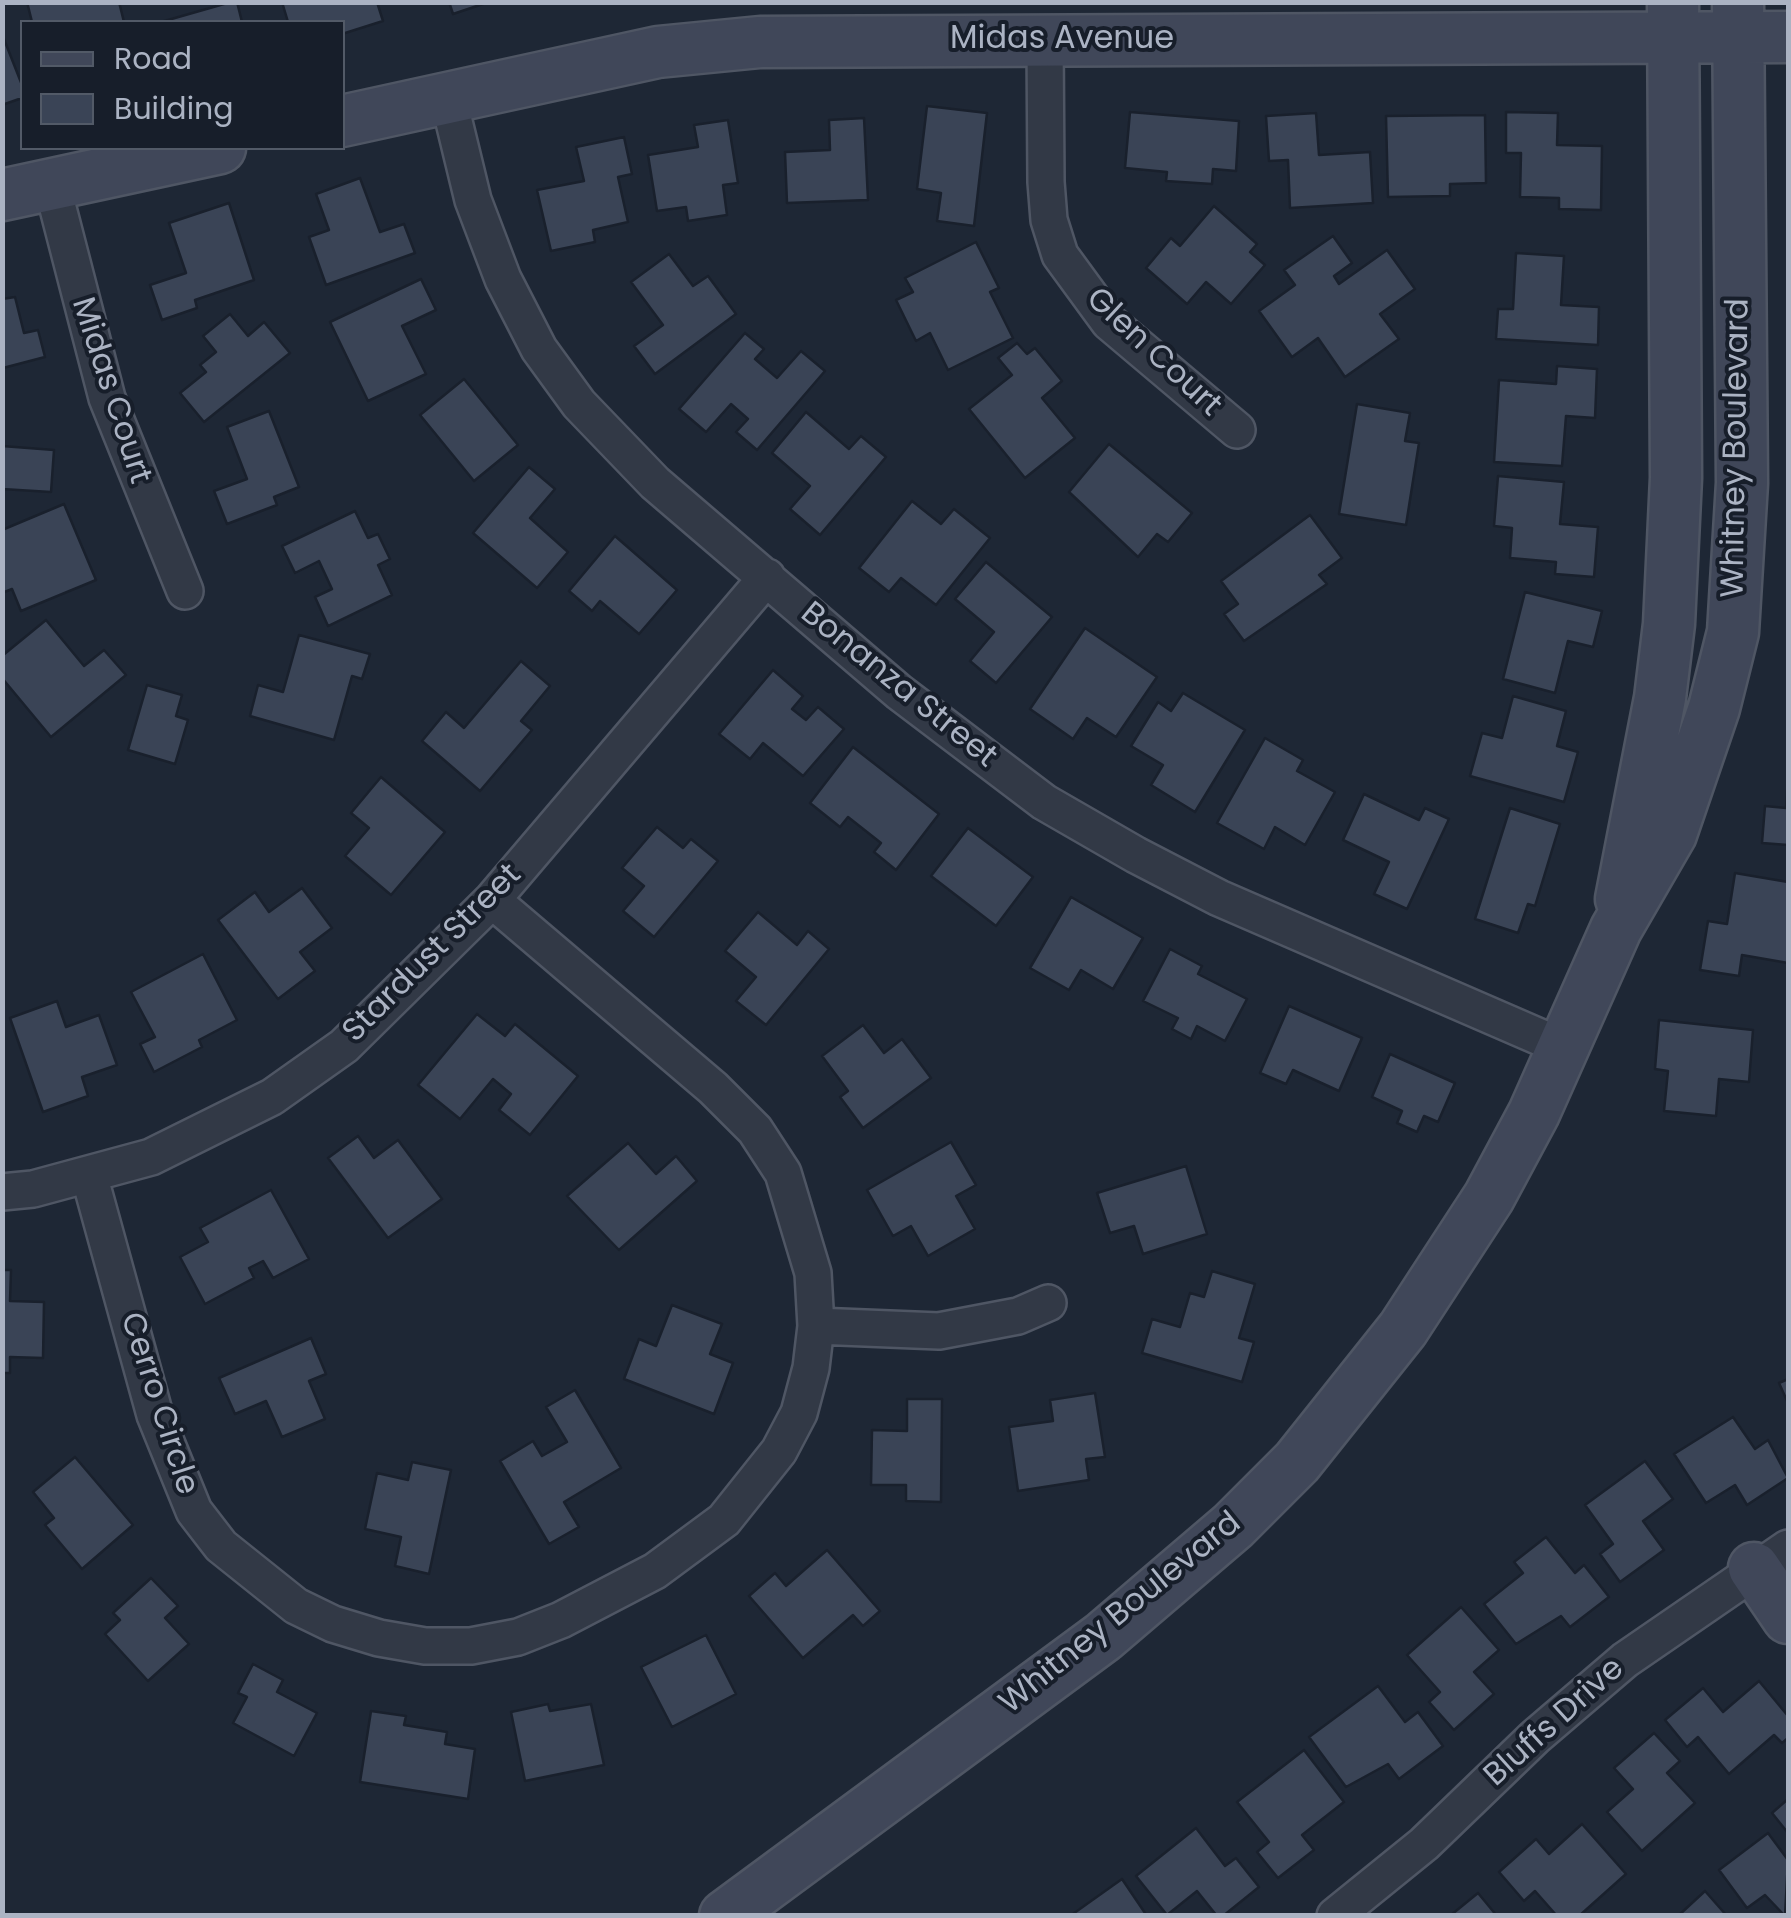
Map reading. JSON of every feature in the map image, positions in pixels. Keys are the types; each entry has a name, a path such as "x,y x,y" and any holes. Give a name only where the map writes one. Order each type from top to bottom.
{"street":[{"name":"Midas Avenue","path":"345,119 620,59 708,46 1045,40 1673,20 1739,20 1788,37"},
{"name":"Whitney Boulevard","path":"1616,928 1660,698 1669,624 1676,478 1673,20"},
{"name":"Whitney Boulevard","path":"725,1916 1103,1637 1221,1537 1297,1462 1404,1330 1489,1198 1565,1048 1616,928 1671,834 1714,708 1733,632 1742,483 1739,20"},
{"name":"Glen Court","path":"1045,40 1048,220 1060,255 1108,322 1236,430"},
{"name":"Bonanza Street","path":"448,97 473,200 503,279 539,348 579,404 616,444 899,692 1044,802 1218,898 1565,1048"},
{"path":"2,195 211,150"},
{"name":"Midas Court","path":"52,184 107,398 185,591"},
{"name":"Stardust Street","path":"2,1192 89,1175 151,1157 272,1097 344,1046 492,900 767,577"},
{"name":"Cerro Circle","path":"89,1175 155,1415 194,1510 220,1546 296,1606 379,1638 425,1646 471,1646 518,1636 577,1612 693,1545 724,1520 779,1451 799,1413 816,1326 813,1273 799,1216 783,1173 755,1130 713,1088 492,900"},
{"path":"816,1326 939,1331 1018,1316 1048,1302"},
{"path":"1771,1558 1788,1618"},
{"name":"Bluffs Drive","path":"1335,1916 1424,1844 1535,1737 1625,1660 1771,1558"}],"building":[{"path":"27,2 119,2 124,20 32,20"},
{"path":"237,2 242,20 168,20"},
{"path":"282,2 377,2 383,21 345,33 345,20 287,20"},
{"path":"449,2 489,2 453,14"},
{"path":"2,34 20,80 20,99 2,105"},
{"path":"927,106 987,113 974,226 937,221 941,193 917,189"},
{"path":"1130,112 1239,121 1236,171 1213,169 1212,184 1166,181 1167,172 1125,168"},
{"path":"1506,112 1558,113 1557,145 1602,146 1601,210 1559,209 1559,198 1520,197 1521,153 1506,153"},
{"path":"1316,113 1319,155 1370,152 1373,203 1290,208 1288,160 1269,161 1266,116"},
{"path":"1485,115 1486,183 1450,184 1450,196 1388,197 1386,116"},
{"path":"864,118 868,200 787,203 785,152 830,150 829,120"},
{"path":"728,120 738,183 723,185 727,215 688,221 686,207 657,211 648,155 698,147 694,125"},
{"path":"624,137 632,174 618,177 628,222 593,230 595,242 551,251 537,190 584,181 576,147"},
{"path":"360,178 380,232 404,224 415,253 326,285 309,237 329,230 316,194"},
{"path":"229,203 254,280 195,300 197,308 162,320 150,285 186,273 169,223"},
{"path":"1214,206 1257,244 1250,252 1265,265 1231,304 1206,282 1187,304 1146,268 1171,238 1180,246"},
{"path":"1333,236 1352,263 1334,276 1339,284 1387,250 1415,289 1380,314 1399,339 1345,377 1318,338 1292,357 1259,311 1295,285 1284,270"},
{"path":"976,242 999,288 990,292 1013,338 948,370 930,333 916,341 896,300 913,292 905,278"},
{"path":"1516,253 1564,256 1561,305 1599,307 1598,345 1496,339 1498,309 1513,309"},
{"path":"669,254 693,286 708,276 736,314 655,374 634,346 663,325 631,282"},
{"path":"421,279 436,310 402,326 426,374 368,401 330,322"},
{"path":"15,297 24,333 38,330 45,357 3,368 2,299"},
{"path":"230,314 248,336 264,322 290,353 204,422 180,393 206,372 200,365 216,352 203,336"},
{"path":"745,333 764,349 755,359 777,378 801,351 825,371 757,450 736,432 748,419 731,404 706,432 679,409"},
{"path":"1017,343 1027,354 1035,348 1062,381 1042,398 1075,438 1025,478 969,409 1012,375 998,358"},
{"path":"1557,366 1597,369 1595,418 1566,416 1562,466 1494,462 1499,380 1556,384"},
{"path":"464,379 518,445 474,481 420,415"},
{"path":"1357,404 1410,413 1405,441 1419,443 1406,525 1339,514"},
{"path":"269,411 299,487 274,497 277,505 227,524 214,491 247,479 227,427"},
{"path":"806,412 849,449 861,436 886,457 820,535 790,509 810,486 772,453"},
{"path":"1109,444 1192,513 1168,542 1157,534 1138,557 1069,492"},
{"path":"2,446 54,450 51,492 2,489"},
{"path":"529,467 555,489 530,518 568,552 537,588 473,533"},
{"path":"1498,476 1564,482 1560,524 1598,527 1594,577 1555,574 1556,562 1510,558 1512,528 1494,526"},
{"path":"912,501 941,524 954,509 990,538 936,605 901,578 889,592 859,568"},
{"path":"64,504 96,580 21,611 12,589 2,593 2,530"},
{"path":"355,511 368,538 378,534 390,559 378,565 392,595 328,626 315,597 332,589 319,561 295,573 282,546"},
{"path":"1310,515 1342,558 1319,575 1327,584 1244,641 1224,614 1238,604 1221,581"},
{"path":"615,536 677,590 639,634 600,601 592,611 569,591"},
{"path":"986,562 1052,617 996,683 970,661 994,632 955,599"},
{"path":"1525,592 1602,611 1593,647 1568,641 1555,693 1503,679"},
{"path":"46,620 84,666 104,650 126,675 51,737 2,678 2,656"},
{"path":"1085,628 1157,677 1116,737 1087,718 1073,739 1030,709"},
{"path":"299,635 370,654 362,679 352,676 334,740 250,716 258,685 283,692"},
{"path":"521,661 550,686 521,721 532,730 480,791 422,741 446,712 464,728"},
{"path":"773,670 803,696 792,709 806,720 818,707 844,729 803,776 763,743 750,759 719,734"},
{"path":"147,685 182,695 176,716 188,720 175,764 128,750"},
{"path":"1183,693 1245,730 1195,812 1151,785 1163,765 1131,746 1158,702 1171,711"},
{"path":"1513,696 1566,711 1557,746 1578,752 1564,802 1470,776 1482,733 1502,738"},
{"path":"1265,738 1303,760 1297,771 1335,792 1305,845 1275,827 1264,849 1217,823"},
{"path":"853,747 939,814 896,870 874,852 881,843 848,817 840,827 810,803"},
{"path":"381,777 445,832 391,895 345,856 369,828 351,813"},
{"path":"1788,777 1788,845 1762,843 1765,806 1786,808"},
{"path":"1364,794 1419,820 1425,808 1449,819 1407,909 1374,894 1389,862 1343,840"},
{"path":"1510,808 1560,824 1535,906 1528,904 1518,933 1475,919"},
{"path":"657,827 683,848 691,839 718,861 654,937 623,911 644,886 622,868"},
{"path":"968,828 1033,877 996,926 931,876"},
{"path":"1735,873 1788,882 1788,963 1742,955 1739,976 1700,970 1708,921 1727,924"},
{"path":"302,888 332,928 300,952 315,971 278,999 218,920 255,892 269,912"},
{"path":"1071,897 1143,938 1113,989 1081,970 1069,990 1030,968"},
{"path":"758,912 797,945 808,931 829,949 766,1025 736,1001 756,977 725,951"},
{"path":"1170,949 1202,966 1198,974 1247,999 1225,1041 1197,1026 1191,1039 1172,1029 1178,1018 1143,1001"},
{"path":"203,954 237,1020 199,1040 202,1047 154,1072 140,1044 155,1037 131,992"},
{"path":"57,1001 66,1027 99,1015 117,1065 82,1077 88,1096 43,1112 10,1018"},
{"path":"1289,1006 1362,1038 1339,1091 1293,1070 1286,1084 1260,1073"},
{"path":"477,1014 505,1036 515,1024 578,1076 530,1135 499,1110 511,1094 493,1079 460,1119 418,1085"},
{"path":"1659,1020 1753,1030 1749,1082 1719,1079 1716,1116 1664,1111 1668,1071 1655,1069"},
{"path":"863,1025 884,1053 902,1039 931,1078 863,1128 840,1097 848,1091 822,1056"},
{"path":"1390,1054 1455,1083 1438,1122 1424,1116 1417,1132 1397,1123 1402,1111 1372,1097"},
{"path":"358,1136 374,1158 398,1140 442,1199 388,1238 328,1158"},
{"path":"951,1142 976,1185 956,1196 975,1229 928,1256 911,1226 893,1236 867,1190"},
{"path":"628,1143 656,1174 676,1156 697,1181 619,1250 567,1196"},
{"path":"1186,1166 1207,1234 1143,1254 1134,1226 1110,1233 1097,1193"},
{"path":"271,1190 309,1259 273,1278 263,1261 249,1268 254,1278 205,1304 180,1257 208,1242 200,1228"},
{"path":"2,1270 11,1270 10,1301 44,1302 43,1358 10,1357 10,1373 2,1373"},
{"path":"1212,1271 1255,1284 1239,1338 1254,1342 1242,1382 1142,1353 1152,1319 1180,1327 1190,1293 1204,1297"},
{"path":"672,1305 722,1324 710,1354 733,1363 714,1414 624,1379 639,1339 656,1346"},
{"path":"311,1338 326,1374 309,1381 325,1419 282,1437 266,1401 235,1414 219,1378"},
{"path":"1788,1379 1788,1403 1779,1383"},
{"path":"575,1390 621,1468 564,1502 579,1527 549,1544 500,1461 533,1441 542,1456 567,1442 546,1407"},
{"path":"1095,1393 1105,1457 1086,1459 1089,1480 1018,1491 1009,1427 1053,1421 1050,1400"},
{"path":"907,1399 942,1399 941,1502 906,1501 906,1485 871,1485 872,1430 907,1431"},
{"path":"1733,1417 1755,1449 1768,1440 1788,1478 1747,1505 1735,1485 1706,1503 1674,1454"},
{"path":"75,1457 133,1525 82,1569 45,1525 54,1518 33,1492"},
{"path":"1645,1461 1673,1499 1643,1521 1664,1550 1620,1582 1600,1554 1613,1544 1585,1505"},
{"path":"412,1462 451,1470 429,1574 395,1566 401,1537 365,1529 377,1473 408,1480"},
{"path":"1546,1537 1575,1573 1584,1565 1609,1597 1570,1627 1561,1616 1516,1644 1484,1604 1523,1573 1514,1562"},
{"path":"827,1550 880,1611 863,1626 853,1615 803,1658 749,1596 775,1573 786,1586"},
{"path":"151,1578 178,1606 165,1618 189,1644 148,1681 105,1634 120,1620 113,1613"},
{"path":"1461,1607 1499,1650 1474,1672 1494,1694 1454,1730 1429,1702 1440,1692 1407,1655"},
{"path":"706,1635 736,1694 672,1727 641,1667"},
{"path":"253,1664 283,1680 277,1692 317,1713 294,1756 233,1723 247,1697 238,1693"},
{"path":"1759,1681 1788,1716 1788,1738 1782,1743 1774,1735 1729,1774 1698,1737 1687,1747 1665,1720 1703,1688 1723,1712"},
{"path":"1378,1686 1405,1722 1418,1712 1443,1746 1399,1779 1388,1764 1346,1787 1309,1737"},
{"path":"548,1704 550,1711 591,1704 604,1765 525,1781 511,1712"},
{"path":"371,1711 406,1716 404,1725 447,1732 445,1744 475,1749 468,1799 360,1782"},
{"path":"1654,1733 1680,1761 1667,1773 1695,1803 1642,1851 1607,1812 1633,1789 1614,1768"},
{"path":"1304,1750 1344,1802 1302,1835 1314,1850 1278,1878 1257,1852 1269,1842 1237,1802"},
{"path":"1788,1799 1788,1833 1772,1813"},
{"path":"1582,1824 1626,1874 1579,1916 1557,1916 1535,1891 1524,1901 1499,1872 1536,1839 1549,1854"},
{"path":"1196,1828 1225,1866 1236,1858 1259,1887 1223,1916 1217,1916 1197,1891 1167,1915 1136,1876"},
{"path":"1768,1833 1788,1860 1785,1916 1765,1895 1747,1908 1719,1870"},
{"path":"1122,1879 1147,1916 1070,1916"},
{"path":"1705,1891 1727,1916 1678,1916"},
{"path":"1478,1893 1497,1916 1451,1916 1451,1915"}]}
